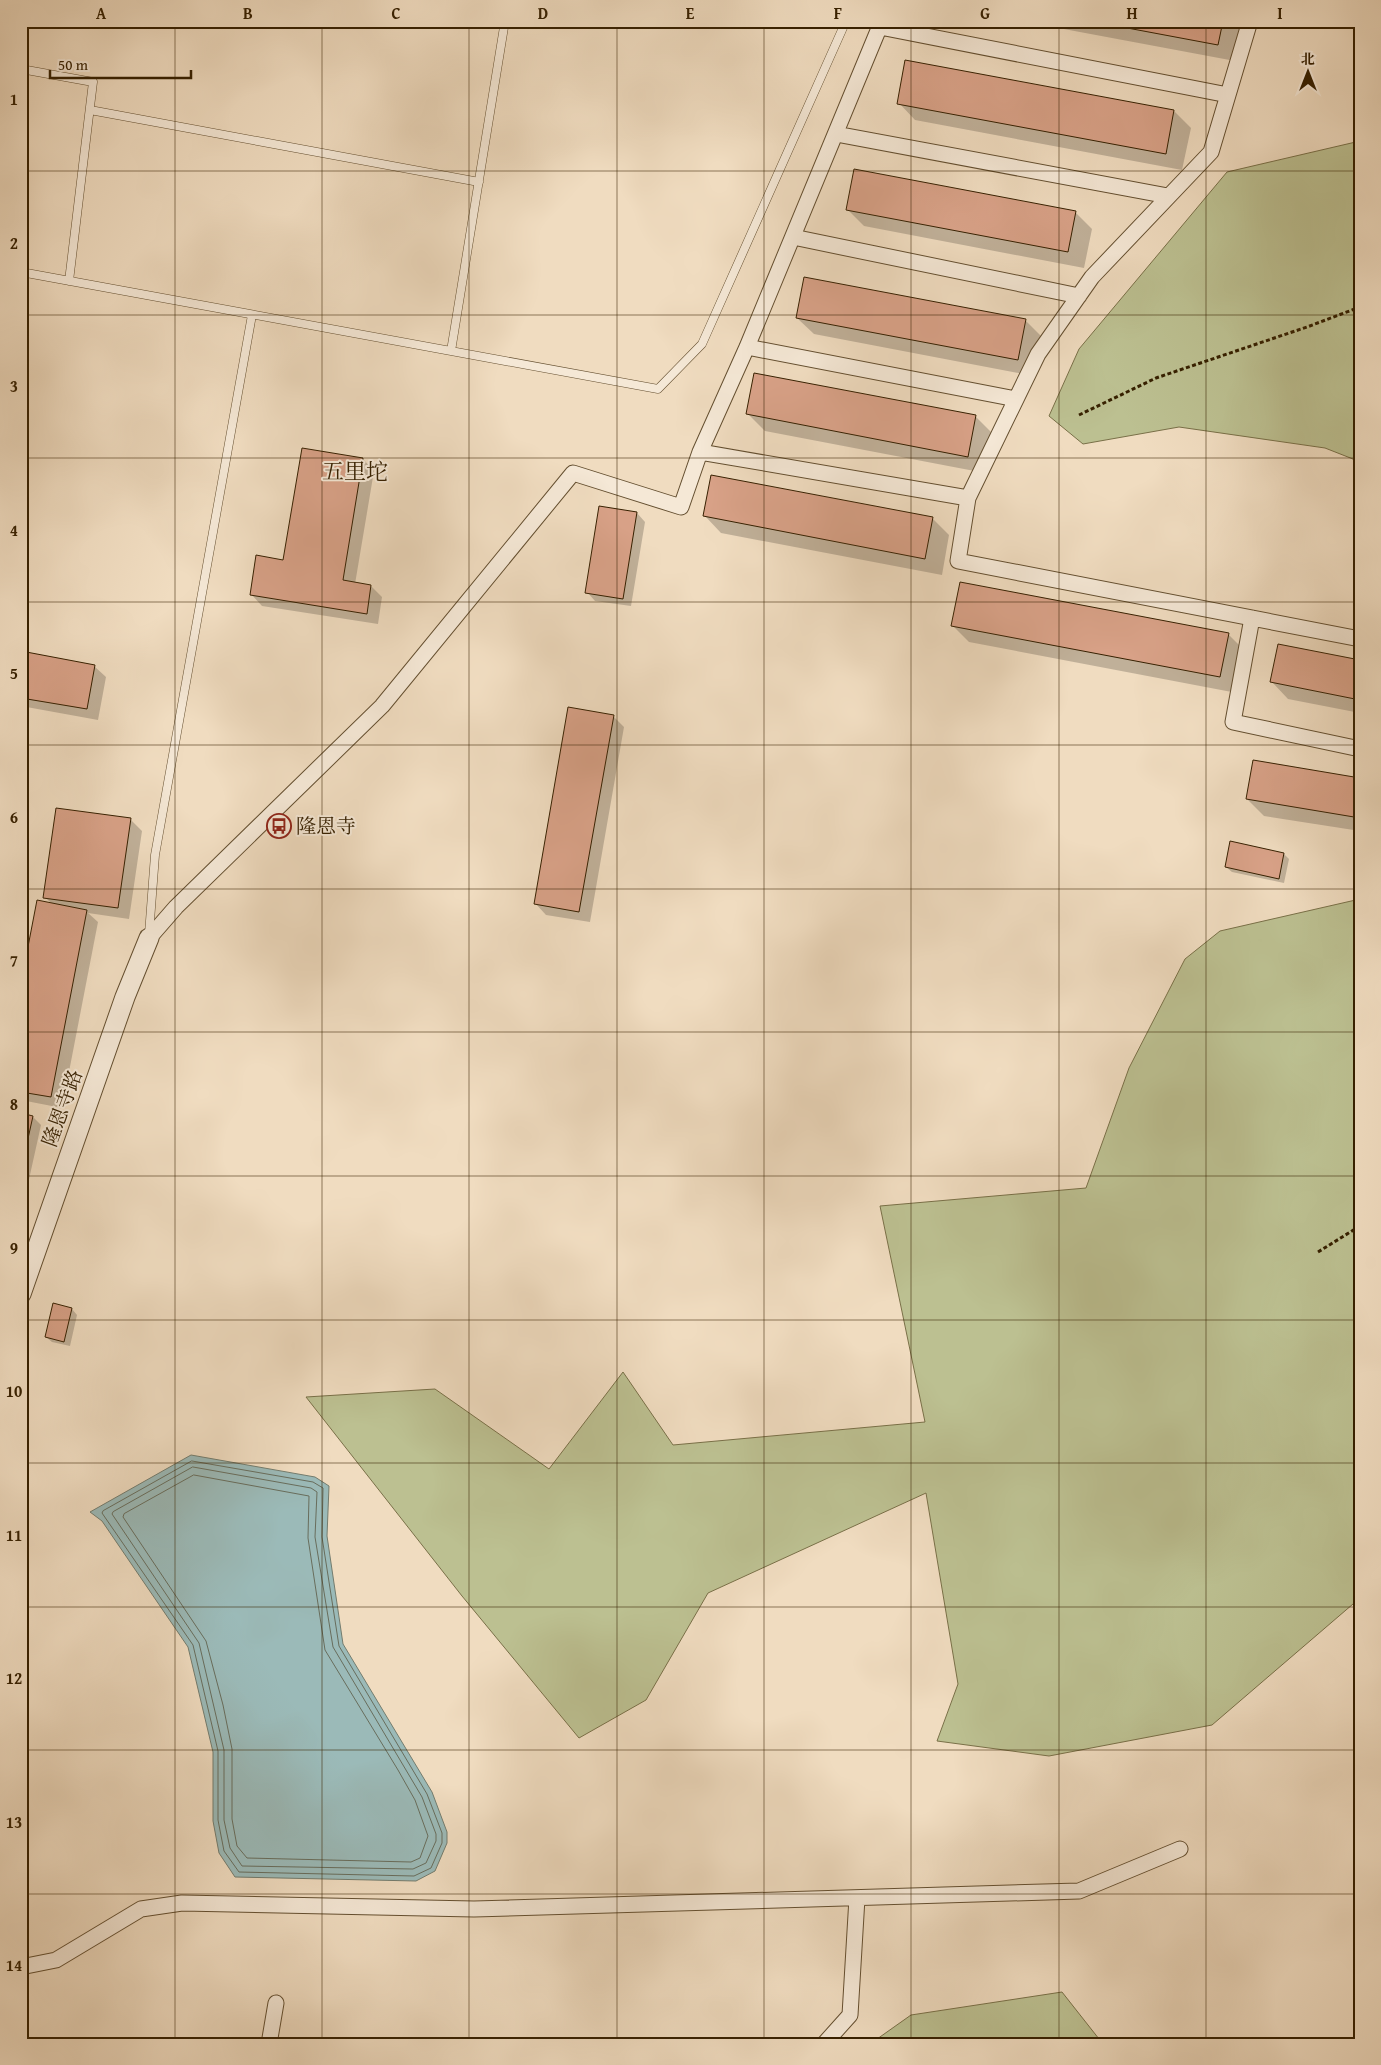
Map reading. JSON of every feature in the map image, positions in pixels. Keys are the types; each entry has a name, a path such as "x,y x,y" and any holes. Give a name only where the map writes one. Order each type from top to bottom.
{"street":[{"path":"1250,21 1211,152 1092,277 1038,354 968,498 958,561 1360,639"},
{"path":"149,938 176,907 382,706 573,473 681,507 700,452 747,347 881,24 1228,95"},
{"path":"836,134 1168,196"},
{"path":"793,237 1079,296"},
{"path":"747,347 1016,399"},
{"path":"700,452 968,498"},
{"path":"1252,618 1233,722 1360,749"},
{"name":"隆恩寺路","path":"21,1294 125,997 149,938"},
{"path":"21,1967 56,1960 141,1909 182,1903 474,1909 1079,1890 1180,1849"},
{"path":"824,2044 850,2014 857,1898"},
{"path":"269,2044 276,2003"}],"lane":[{"path":"451,351 505,21"},
{"path":"21,272 658,389 702,344 846,21"},
{"path":"21,69 94,82 69,281"},
{"path":"90,110 479,182"},
{"path":"149,938 155,855 252,315"}],"path":[{"path":"1079,415 1156,378 1360,307"},
{"path":"1318,1252 1360,1226"}],"green space":[{"path":"1360,141 1360,469 1353,459 1325,448 1179,427 1083,444 1049,416 1079,349 1227,172"},
{"path":"1360,899 1360,1598 1212,1725 1049,1756 937,1741 958,1684 926,1493 708,1593 646,1700 579,1738 462,1596 306,1397 435,1389 549,1469 623,1372 673,1445 925,1422 880,1206 1086,1188 1129,1068 1185,959 1220,931"},
{"path":"1062,1992 1103,2044 870,2044 911,2015"}],"water":[{"path":"191,1455 315,1477 329,1486 327,1536 343,1644 432,1792 447,1832 447,1843 435,1871 416,1881 235,1877 219,1853 213,1821 213,1752 188,1647 102,1521 90,1512"}],"building":[{"path":"1090,21 1223,21 1218,45"},
{"path":"905,60 1174,110 1166,154 897,104"},
{"path":"854,169 1076,211 1068,252 846,210"},
{"path":"804,277 1026,319 1018,360 796,318"},
{"path":"754,373 976,415 968,457 746,414"},
{"path":"302,448 363,458 343,580 371,585 367,614 250,595 256,555 283,560"},
{"path":"711,475 933,517 925,559 703,516"},
{"path":"599,506 637,512 623,599 585,593"},
{"path":"960,582 1229,633 1220,677 951,626"},
{"path":"1278,644 1360,660 1360,700 1270,682"},
{"path":"21,651 95,665 87,709 21,698"},
{"path":"568,707 614,715 579,912 534,904"},
{"path":"1253,760 1360,778 1360,818 1246,799"},
{"path":"56,808 131,818 118,908 43,898"},
{"path":"1230,841 1284,853 1279,879 1225,867"},
{"path":"37,900 87,910 51,1097 21,1092 21,983"},
{"path":"21,1113 33,1116 21,1170"},
{"path":"53,1303 72,1308 64,1342 45,1337"}],"place":[{"name":"隆恩寺","path":"279,826"}],"district":[{"name":"五里坨","path":"355,471"}]}
